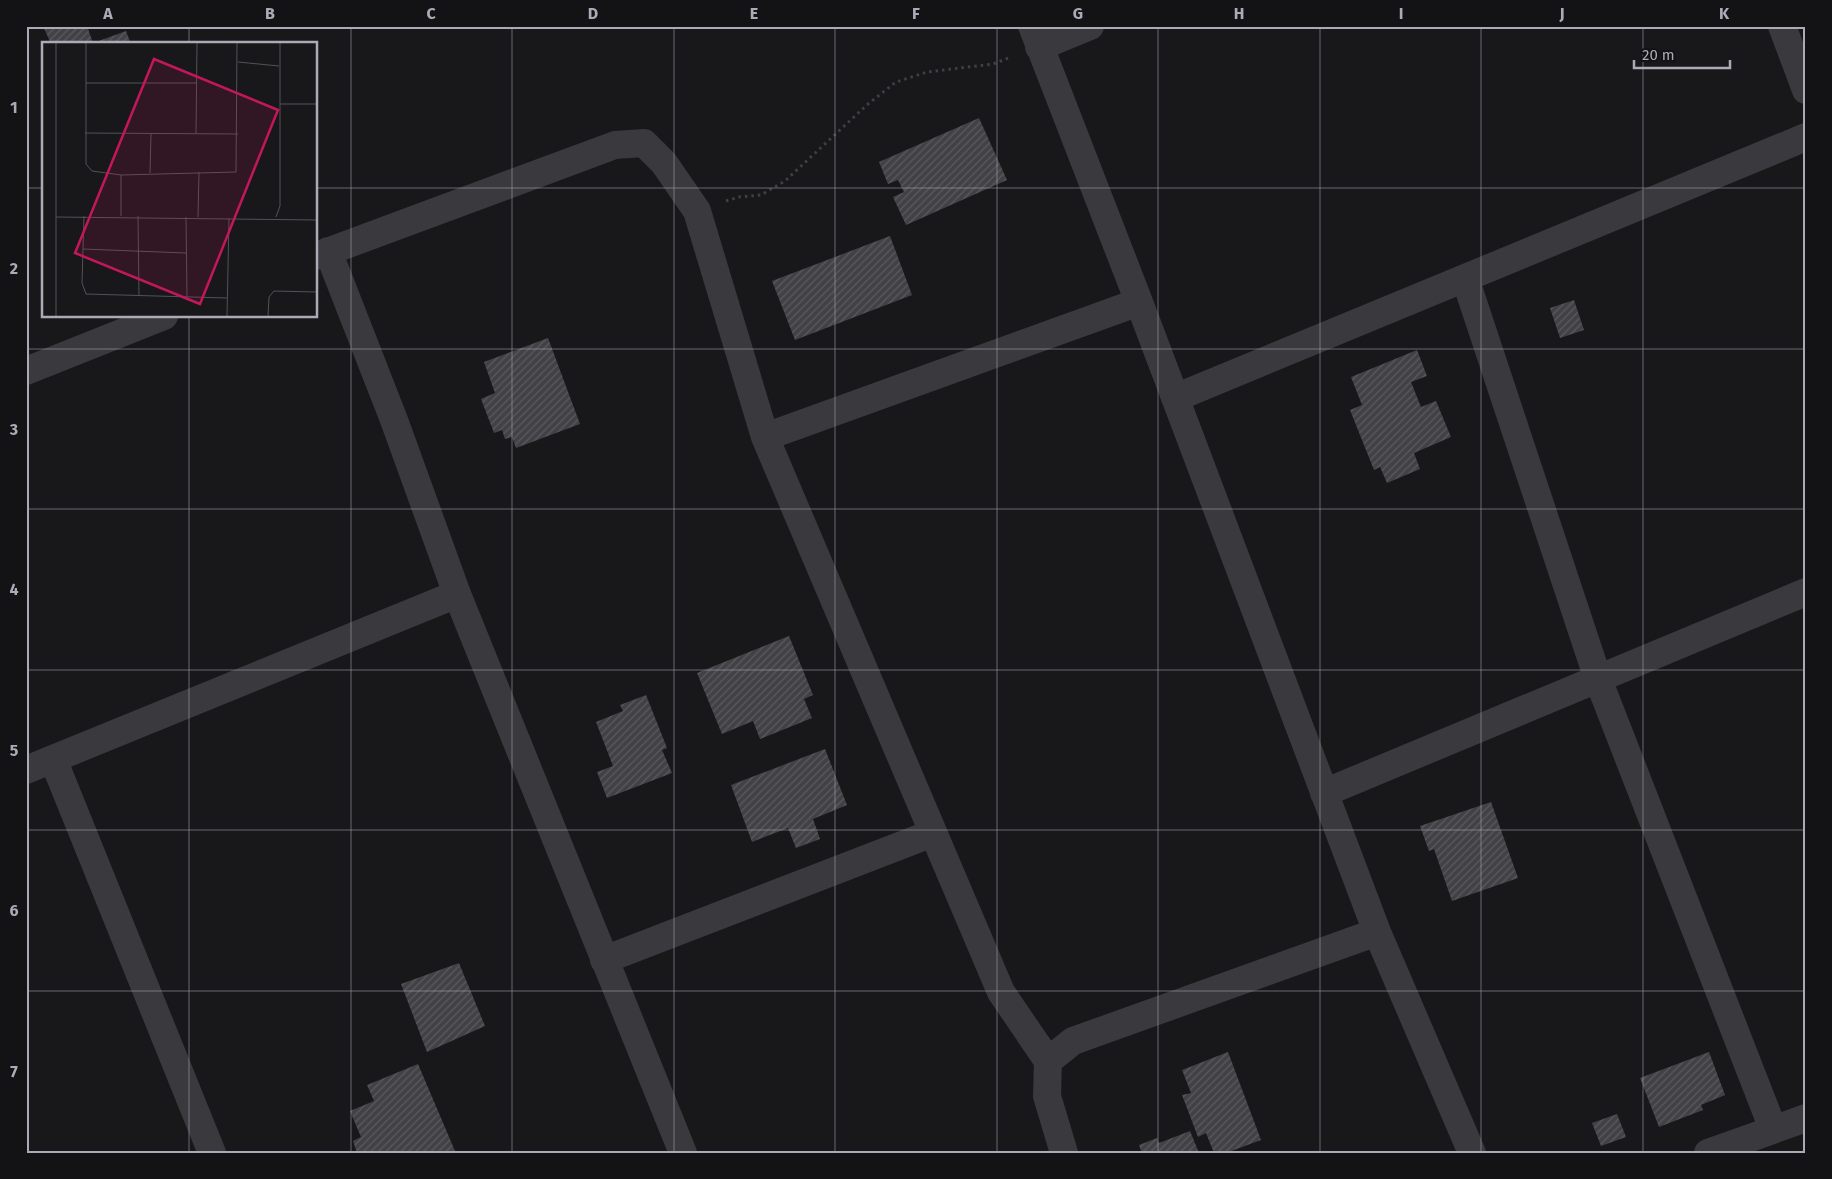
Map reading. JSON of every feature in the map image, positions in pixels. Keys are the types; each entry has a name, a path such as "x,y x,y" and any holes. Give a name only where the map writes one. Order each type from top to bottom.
{"street":[{"path":"1090,26 1036,37 1139,302 1377,932 1472,1153"},
{"path":"1782,26 1806,90"},
{"path":"1175,398 1806,137"},
{"path":"683,1153 456,594 394,420 322,253 615,146 644,143 664,163 697,211 765,437 1001,992 1048,1061 1048,1096 1064,1153"},
{"path":"1465,278 1598,679 1773,1129"},
{"path":"765,437 1139,302"},
{"path":"26,371 159,318"},
{"path":"1324,793 1806,592"},
{"path":"26,770 456,594"},
{"path":"54,759 212,1153"},
{"path":"604,960 933,832"},
{"path":"1048,1061 1073,1041 1377,932"},
{"path":"1708,1153 1806,1118"}],"path":[{"path":"697,211 739,197 761,195 785,181 868,104 896,82 927,72 993,64 1036,37"}],"building":[{"path":"48,26 87,26 93,42 50,42 44,28"},
{"path":"126,31 130,42 96,42"},
{"path":"979,118 1007,180 906,225 893,197 904,192 898,180 888,184 879,162"},
{"path":"890,236 912,295 795,340 772,281"},
{"path":"1574,300 1584,330 1560,338 1550,308"},
{"path":"548,338 580,424 516,448 512,437 505,439 502,430 494,433 481,399 495,393 484,362"},
{"path":"1417,350 1427,376 1411,382 1421,407 1436,401 1451,437 1414,453 1420,469 1387,483 1380,467 1374,470 1350,410 1362,405 1351,377"},
{"path":"789,636 813,695 804,699 812,718 760,739 753,721 722,734 697,673"},
{"path":"646,695 667,748 662,750 672,773 607,798 597,772 613,766 596,722 623,711 620,705"},
{"path":"825,749 847,805 813,819 820,839 796,848 788,828 752,842 731,785"},
{"path":"1491,802 1518,878 1452,901 1434,849 1429,851 1420,826"},
{"path":"459,963 485,1026 427,1052 401,984"},
{"path":"1228,1052 1261,1140 1226,1153 1214,1153 1206,1133 1198,1137 1182,1095 1191,1093 1182,1070"},
{"path":"1709,1052 1725,1095 1701,1105 1703,1110 1659,1127 1640,1078"},
{"path":"418,1064 455,1151 451,1153 357,1153 353,1141 361,1137 350,1111 374,1101 367,1085"},
{"path":"1617,1114 1626,1137 1601,1146 1592,1123"},
{"path":"1190,1131 1199,1153 1136,1153 1141,1151 1139,1145 1157,1138 1159,1143"}]}
